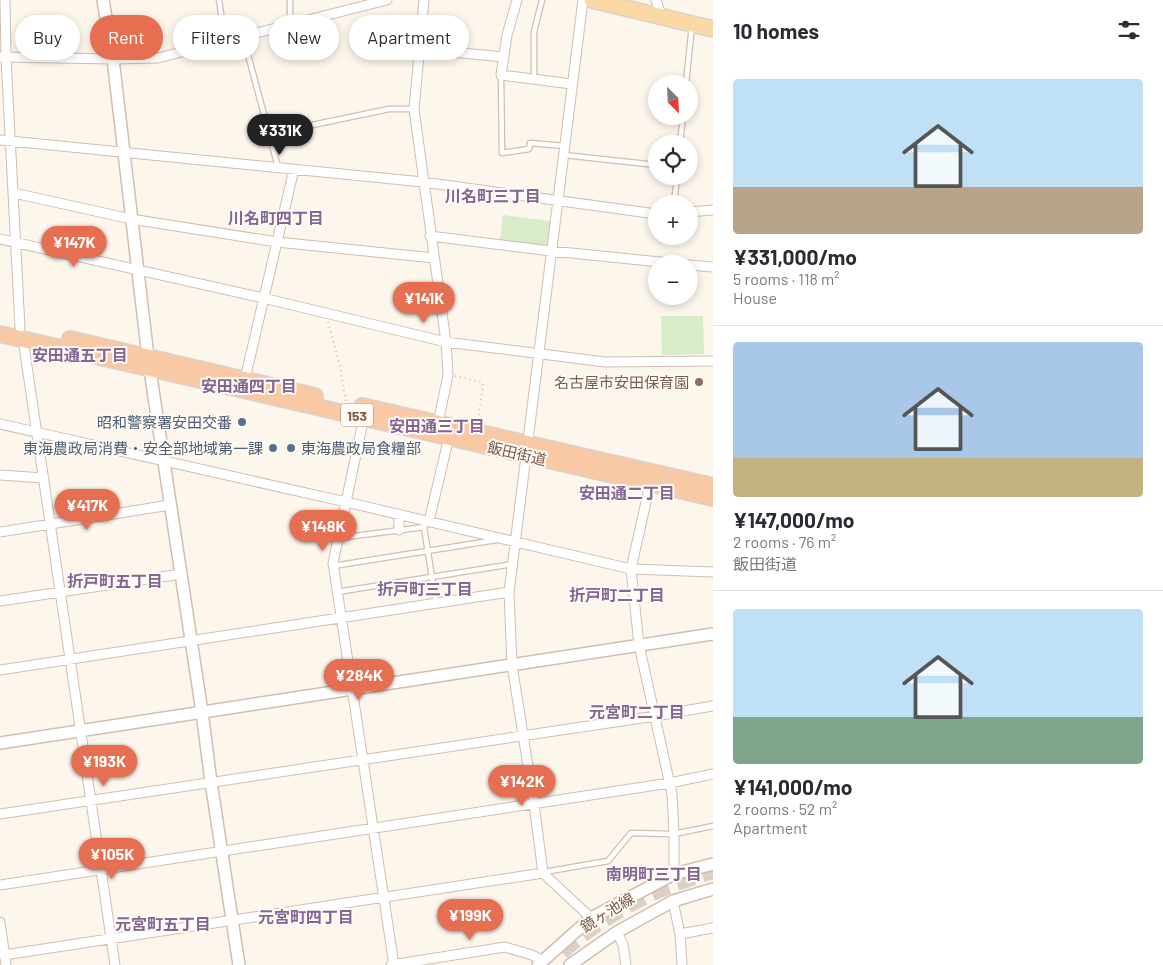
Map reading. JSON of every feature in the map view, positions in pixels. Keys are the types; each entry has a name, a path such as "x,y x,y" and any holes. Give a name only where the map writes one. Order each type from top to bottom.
{"highway":[{"name":"飯田街道","path":"0,323 22,334"},
{"name":"飯田街道","path":"0,334 22,334 149,363 449,437 528,450 713,486"},
{"name":"飯田街道","path":"149,363 245,379 476,432 528,450 650,484 713,498"}],"main road":[{"path":"592,0 713,29"}],"street":[{"path":"4,0 3,57 11,141 15,242 22,334 115,965"},
{"path":"103,0 106,15"},
{"path":"326,15 387,0"},
{"path":"422,15 424,0"},
{"path":"517,0 507,35 501,75 572,84"},
{"path":"583,0 509,592 512,665 543,873 591,918"},
{"path":"656,0 661,16"},
{"path":"469,53 504,57"},
{"path":"3,57 90,59"},
{"path":"113,60 149,363 239,965"},
{"path":"418,60 414,109 446,342 448,375 438,423"},
{"path":"0,140 423,182 648,213"},
{"path":"245,379 294,169"},
{"path":"14,193 131,219 277,242 434,258"},
{"path":"698,211 713,210"},
{"path":"430,236 648,261"},
{"path":"0,239 263,298 446,342 604,362 713,361"},
{"path":"698,265 713,267"},
{"path":"364,417 333,566 364,760 393,965 505,947 532,955 540,963"},
{"path":"0,424 399,514 426,524 515,541 631,569 713,572"},
{"path":"426,524 449,437"},
{"path":"0,475 44,478"},
{"path":"650,484 631,569 639,645 670,783 674,834 674,874"},
{"path":"0,532 170,505"},
{"path":"399,514 399,530"},
{"path":"0,601 181,574"},
{"path":"0,670 509,592"},
{"path":"0,743 713,634"},
{"path":"0,814 713,706"},
{"path":"0,885 670,783 713,774"},
{"name":"鏡ヶ池線","path":"540,963 591,918 674,874 713,864"},
{"path":"4,955 543,873"},
{"name":"鏡ヶ池線","path":"570,965 584,960 617,932 673,901 713,890"},
{"path":"673,901 680,934 682,965"},
{"path":"0,922 6,965"},
{"path":"680,934 713,928"},
{"path":"617,932 626,965"}],"lane":[{"path":"219,0 221,15"},
{"path":"290,0 290,15"},
{"path":"534,80 534,32 542,0"},
{"path":"687,75 692,24"},
{"path":"249,60 278,167"},
{"path":"501,75 502,153 529,149 530,143 648,164"},
{"path":"269,134 389,109 414,109"},
{"path":"338,538 399,530 426,524 427,551 436,603"},
{"path":"333,566 504,539"},
{"path":"338,592 512,564"},
{"path":"543,873 608,861 630,833 674,834 713,826"}],"path":[{"path":"326,313 340,366 346,403"},
{"path":"448,375 482,382 476,432"}],"green space":[{"path":"503,215 551,221 548,247 500,241"},
{"path":"661,316 703,316 704,354 662,355"}],"tunnel":[{"path":"561,951 595,924 614,912 652,892 713,870"}],"place":[{"name":"名古屋市安田保育園","path":"699,382"},
{"name":"昭和警察署安田交番","path":"242,422"},
{"name":"東海農政局消費・安全部地域第一課","path":"273,448"},
{"name":"東海農政局食糧部","path":"291,448"}],"district":[{"name":"川名町三丁目","path":"493,195"},
{"name":"川名町四丁目","path":"276,217"},
{"name":"安田通五丁目","path":"80,354"},
{"name":"安田通四丁目","path":"249,385"},
{"name":"安田通三丁目","path":"437,425"},
{"name":"安田通二丁目","path":"627,492"},
{"name":"折戸町五丁目","path":"115,580"},
{"name":"折戸町三丁目","path":"425,588"},
{"name":"折戸町二丁目","path":"617,594"},
{"name":"元宮町二丁目","path":"637,711"},
{"name":"南明町三丁目","path":"654,873"},
{"name":"元宮町四丁目","path":"306,916"},
{"name":"元宮町五丁目","path":"163,923"}]}
